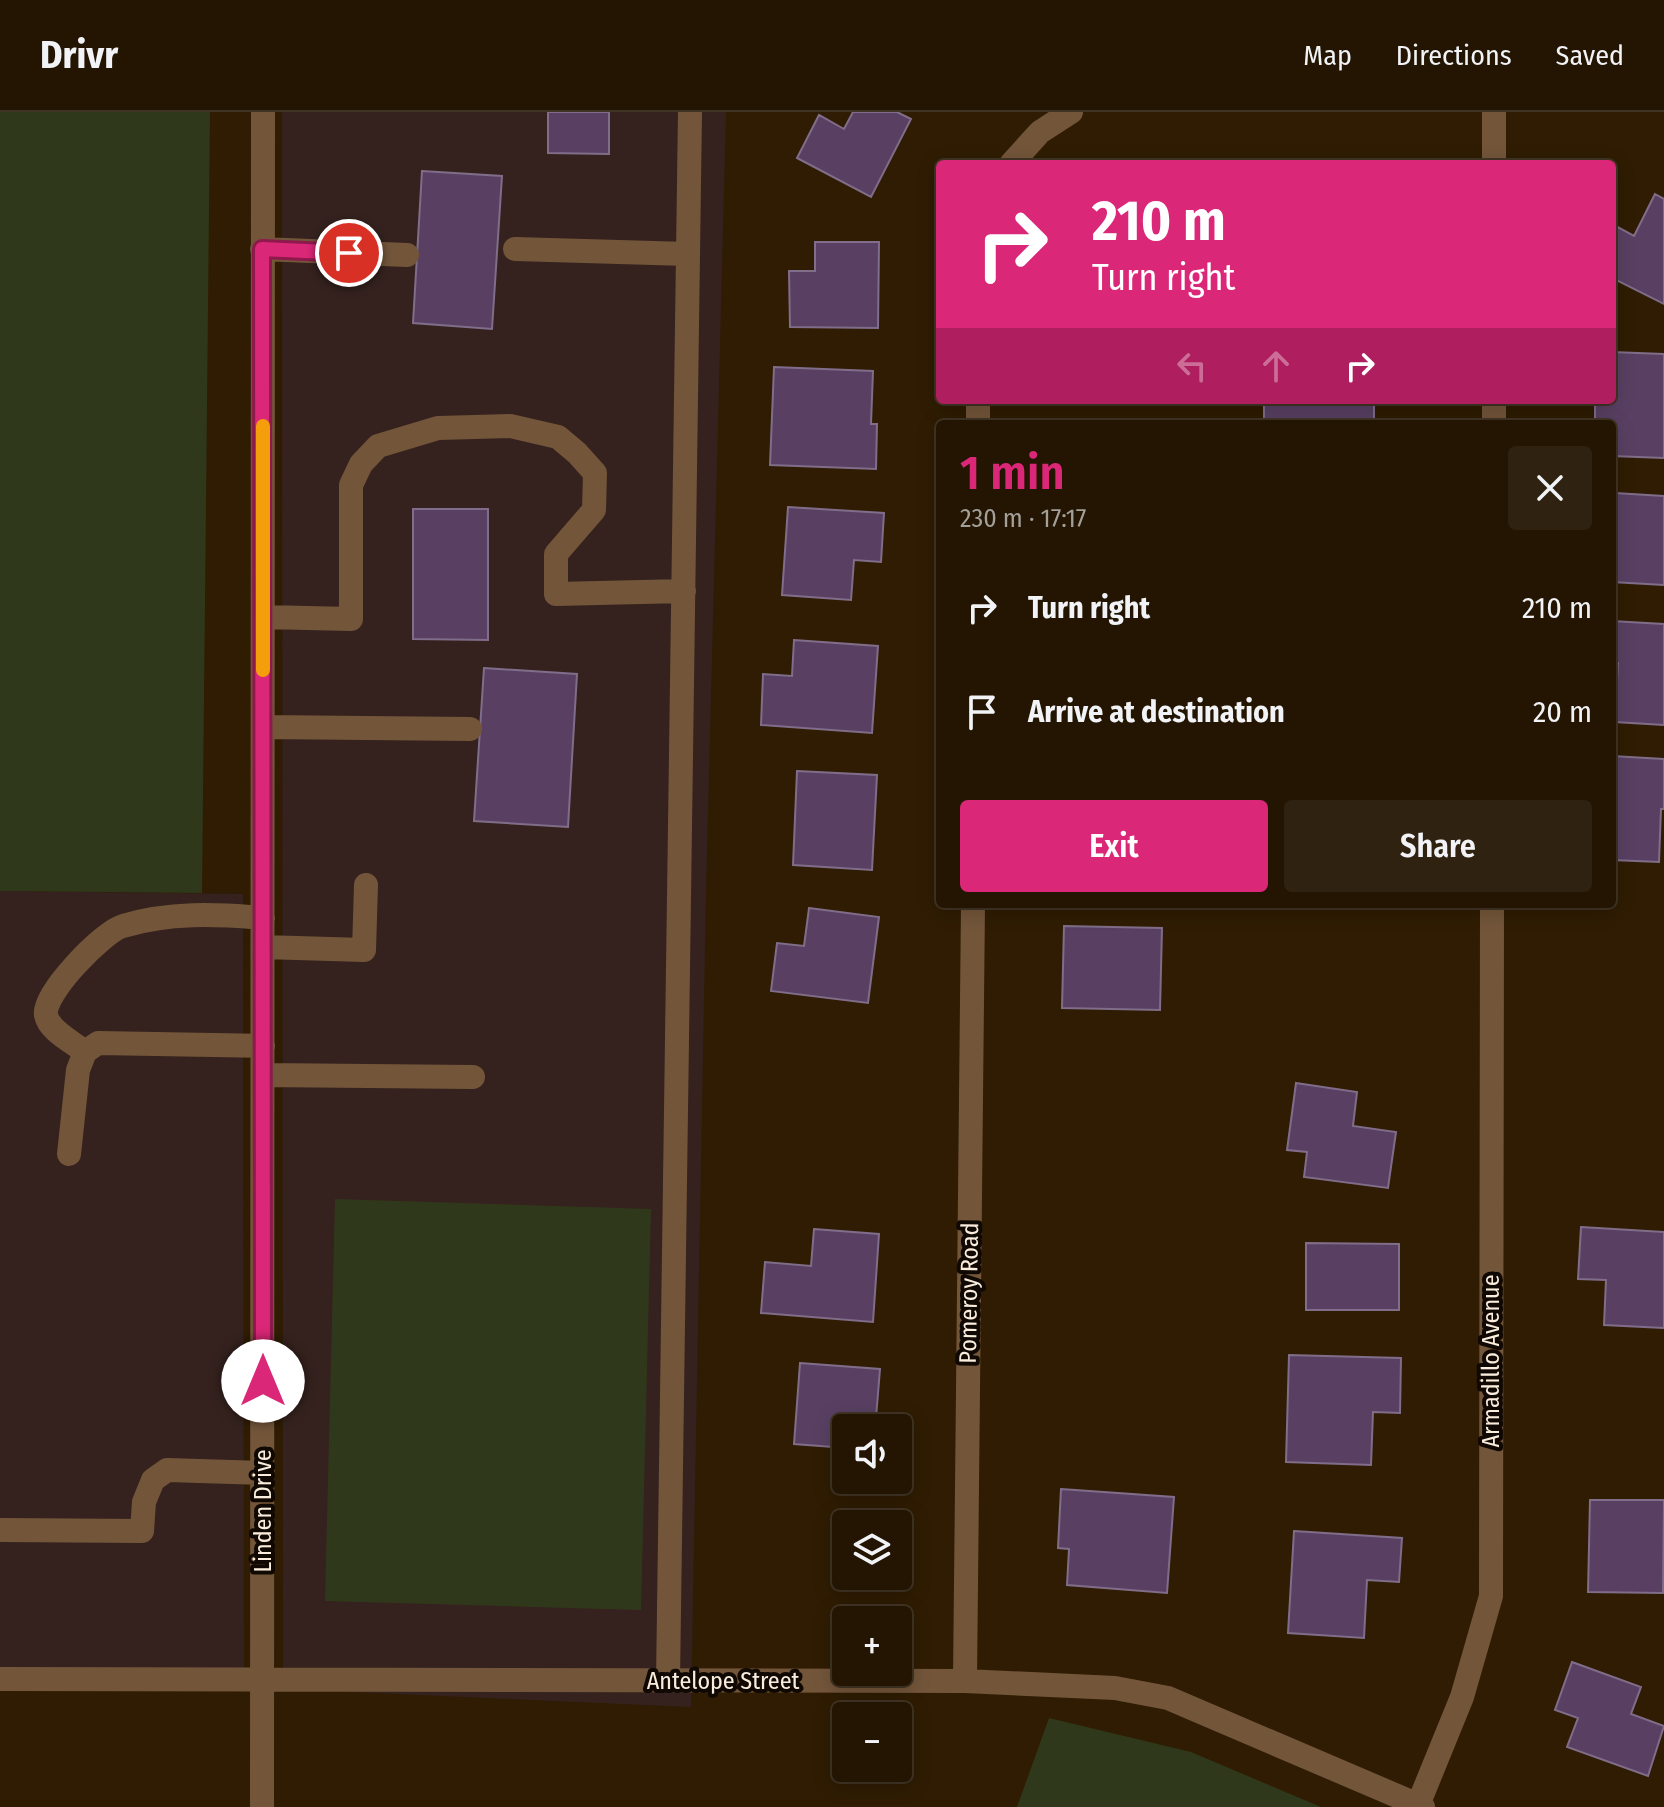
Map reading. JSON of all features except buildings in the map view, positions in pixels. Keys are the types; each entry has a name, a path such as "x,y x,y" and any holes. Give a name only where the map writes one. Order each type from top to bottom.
{"street":[{"name":"Linden Drive","path":"262,1807 263,112"},
{"path":"668,1681 690,112"},
{"path":"1015,160 1040,132 1071,112"},
{"path":"1494,112 1494,160"},
{"path":"262,249 407,255"},
{"path":"515,249 688,254"},
{"path":"263,617 351,619 351,485 361,464 378,446 438,428 510,426 558,437 595,473 594,510 575,536 556,554 556,594 684,591"},
{"path":"263,727 470,729"},
{"path":"263,947 364,950 366,885"},
{"name":"Pomeroy Road","path":"965,1681 973,908"},
{"name":"Armadillo Avenue","path":"1420,1806 1462,1697 1491,1596 1492,908"},
{"path":"85,1052 51,1027 45,1013 48,1000 91,947 118,927 150,919 208,913 263,918"},
{"path":"69,1154 78,1070 85,1052 98,1043 263,1046"},
{"path":"263,1075 473,1077"},
{"path":"0,1530 142,1531 144,1502 153,1480 167,1470 263,1473"},
{"name":"Antelope Street","path":"0,1679 965,1681 1115,1688 1168,1698 1420,1806"}],"shaded area":[{"path":"282,112 726,112 706,891 691,1707 283,1689"},
{"path":"0,891 243,894 244,1688 0,1685"}],"green space":[{"path":"0,112 210,112 202,893 0,891"},
{"path":"335,1199 651,1209 641,1610 325,1601"},
{"path":"1049,1718 1191,1752 1321,1807 1017,1807"}],"slow traffic":[{"path":"263,426 263,670"}],"route":[{"path":"263,1381 262,249 349,253"}]}
